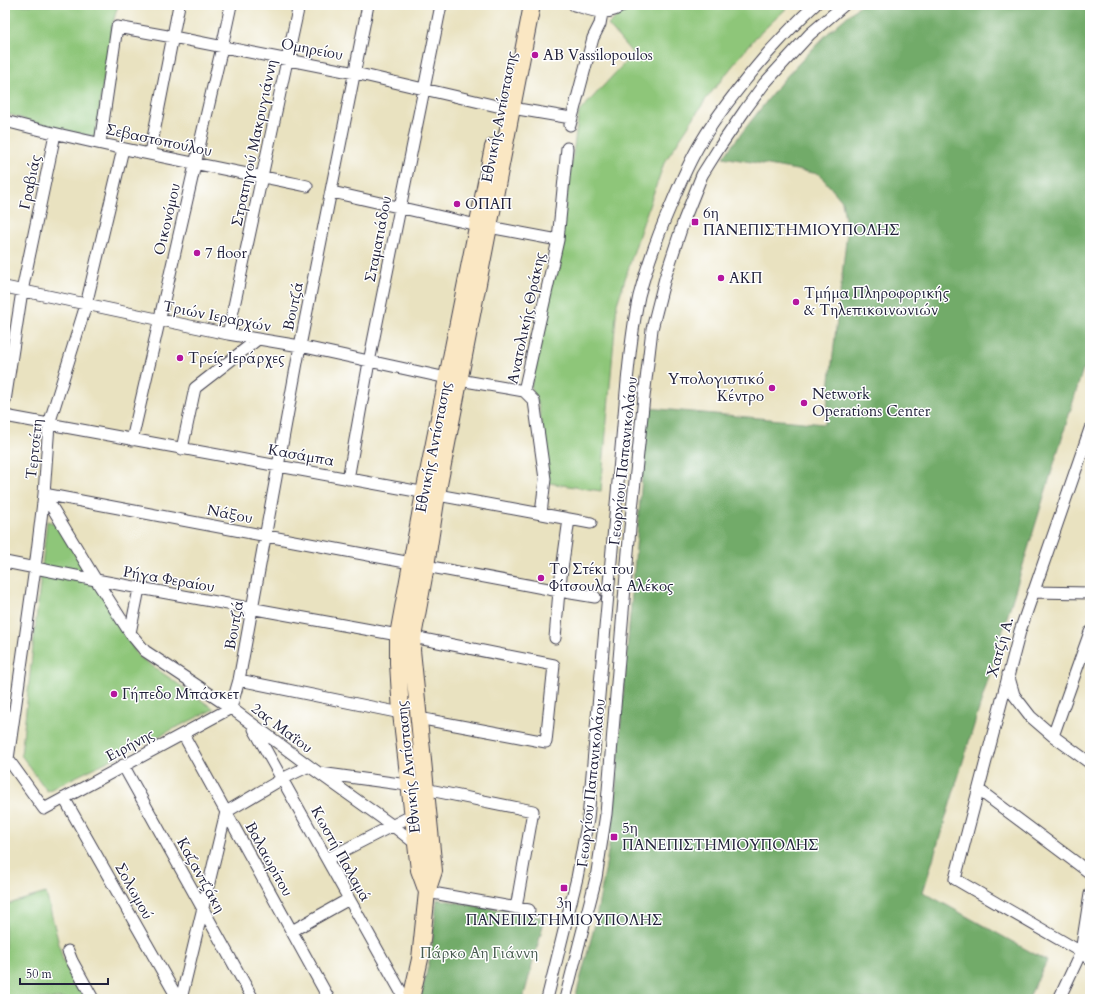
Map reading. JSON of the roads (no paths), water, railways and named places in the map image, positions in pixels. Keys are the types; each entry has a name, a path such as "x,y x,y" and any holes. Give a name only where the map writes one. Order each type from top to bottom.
{"main road":[{"name":"Εθνικής Αντίστασης","path":"411,999 420,959 427,892 434,871 401,713 398,663 405,636 430,494 506,107 521,5"},
{"name":"Εθνικής Αντίστασης","path":"506,107 532,5"},
{"name":"Εθνικής Αντίστασης","path":"405,636 412,650 418,718 417,788 413,815 420,870 427,892"}],"street":[{"path":"150,153 179,5"},
{"name":"Οικονόμου","path":"132,440 231,5"},
{"name":"Στρατηγού Μακρυγιάννη","path":"228,334 299,5"},
{"name":"Βουτζά","path":"231,708 239,680 300,346 332,192 368,5"},
{"name":"Σταματιάδου","path":"348,479 369,362 440,5"},
{"path":"574,5 602,13 619,9 623,5"},
{"name":"Γεωργίου Παπανικολάου","path":"547,999 578,878 588,819 627,377 635,319 646,271 659,233 685,170 701,142 727,103 749,75 778,42 814,5"},
{"name":"Γεωργίου Παπανικολάου","path":"566,999 596,878 606,814 629,536 644,397 652,329 665,278 689,207 702,175 719,148 744,110 764,84 810,34 844,5"},
{"name":"Ομηρείου","path":"100,143 117,28 174,36 355,73 570,121 593,38 600,24 602,13"},
{"name":"Σεβαστοπούλου","path":"5,121 123,149 150,153 307,186"},
{"name":"Γραβιάς","path":"5,401 22,291 55,134"},
{"name":"Ανατολικής Θράκης","path":"541,514 545,479 534,401 524,392 558,240 567,148"},
{"name":"Τερτσέτη","path":"7,758 35,568 44,494 49,424 86,305 123,149"},
{"path":"332,192 483,226 558,240"},
{"name":"Τριών Ιεραρχών","path":"5,287 228,334 300,346 369,362 524,392"},
{"path":"182,449 195,388 258,339"},
{"name":"Κασάμπα","path":"5,416 591,523"},
{"name":"Χατζή Α.","path":"1086,956 955,879 1020,631 1090,428"},
{"path":"1078,461 1090,461"},
{"name":"Νάξου","path":"44,494 595,597"},
{"name":"2ας Μαΐου","path":"44,494 130,633 145,651 231,708 416,844"},
{"path":"555,638 559,591 570,519"},
{"name":"Ρήγα Φεραίου","path":"5,562 554,665 546,742 418,718"},
{"path":"130,633 140,588"},
{"path":"1033,592 1090,593"},
{"path":"1053,736 1090,632"},
{"path":"1008,674 1014,695 1031,717 1053,736 1090,763"},
{"path":"239,680 401,713"},
{"name":"Ειρήνης","path":"7,758 44,809 231,708"},
{"name":"Κωστή Παλαμά","path":"252,724 404,999"},
{"name":"Βαλαωρίτου","path":"182,734 329,999"},
{"name":"Καζαντζάκη","path":"123,765 253,999"},
{"path":"179,999 203,909 226,812 282,779 313,769"},
{"name":"2ας Μαΐου","path":"313,769 533,811 516,908"},
{"path":"979,790 1090,873"},
{"name":"Σολωμού","path":"64,798 179,999"},
{"path":"327,859 413,815"},
{"path":"427,892 529,910"},
{"path":"1059,999 1086,956 1090,894"},
{"path":"292,931 349,899"},
{"path":"68,951 93,999"}],"place":[{"name":"AB Vassilopoulos","path":"535,55"},
{"name":"ΟΠΑΠ","path":"457,204"},
{"name":"6η ΠΑΝΕΠΙΣΤΗΜΙΟΥΠΟΛΗΣ","path":"695,222"},
{"name":"7 floor","path":"197,253"},
{"name":"ΑΚΠ","path":"721,278"},
{"name":"Τμήμα Πληροφορικής & Τηλεπικοινωνιών","path":"796,302"},
{"name":"Τρείς Ιεράρχες","path":"180,358"},
{"name":"Υπολογιστικό Κέντρο","path":"772,388"},
{"name":"Network Operations Center","path":"804,403"},
{"name":"Το Στέκι του Φίτσουλα - Αλέκος","path":"541,578"},
{"name":"Γήπεδο Μπάσκετ","path":"114,694"},
{"name":"5η ΠΑΝΕΠΙΣΤΗΜΙΟΥΠΟΛΗΣ","path":"614,837"},
{"name":"3η ΠΑΝΕΠΙΣΤΗΜΙΟΥΠΟΛΗΣ","path":"564,888"}],"park label":[{"name":"Πάρκο Αη Γιάννη","path":"479,953"}]}
